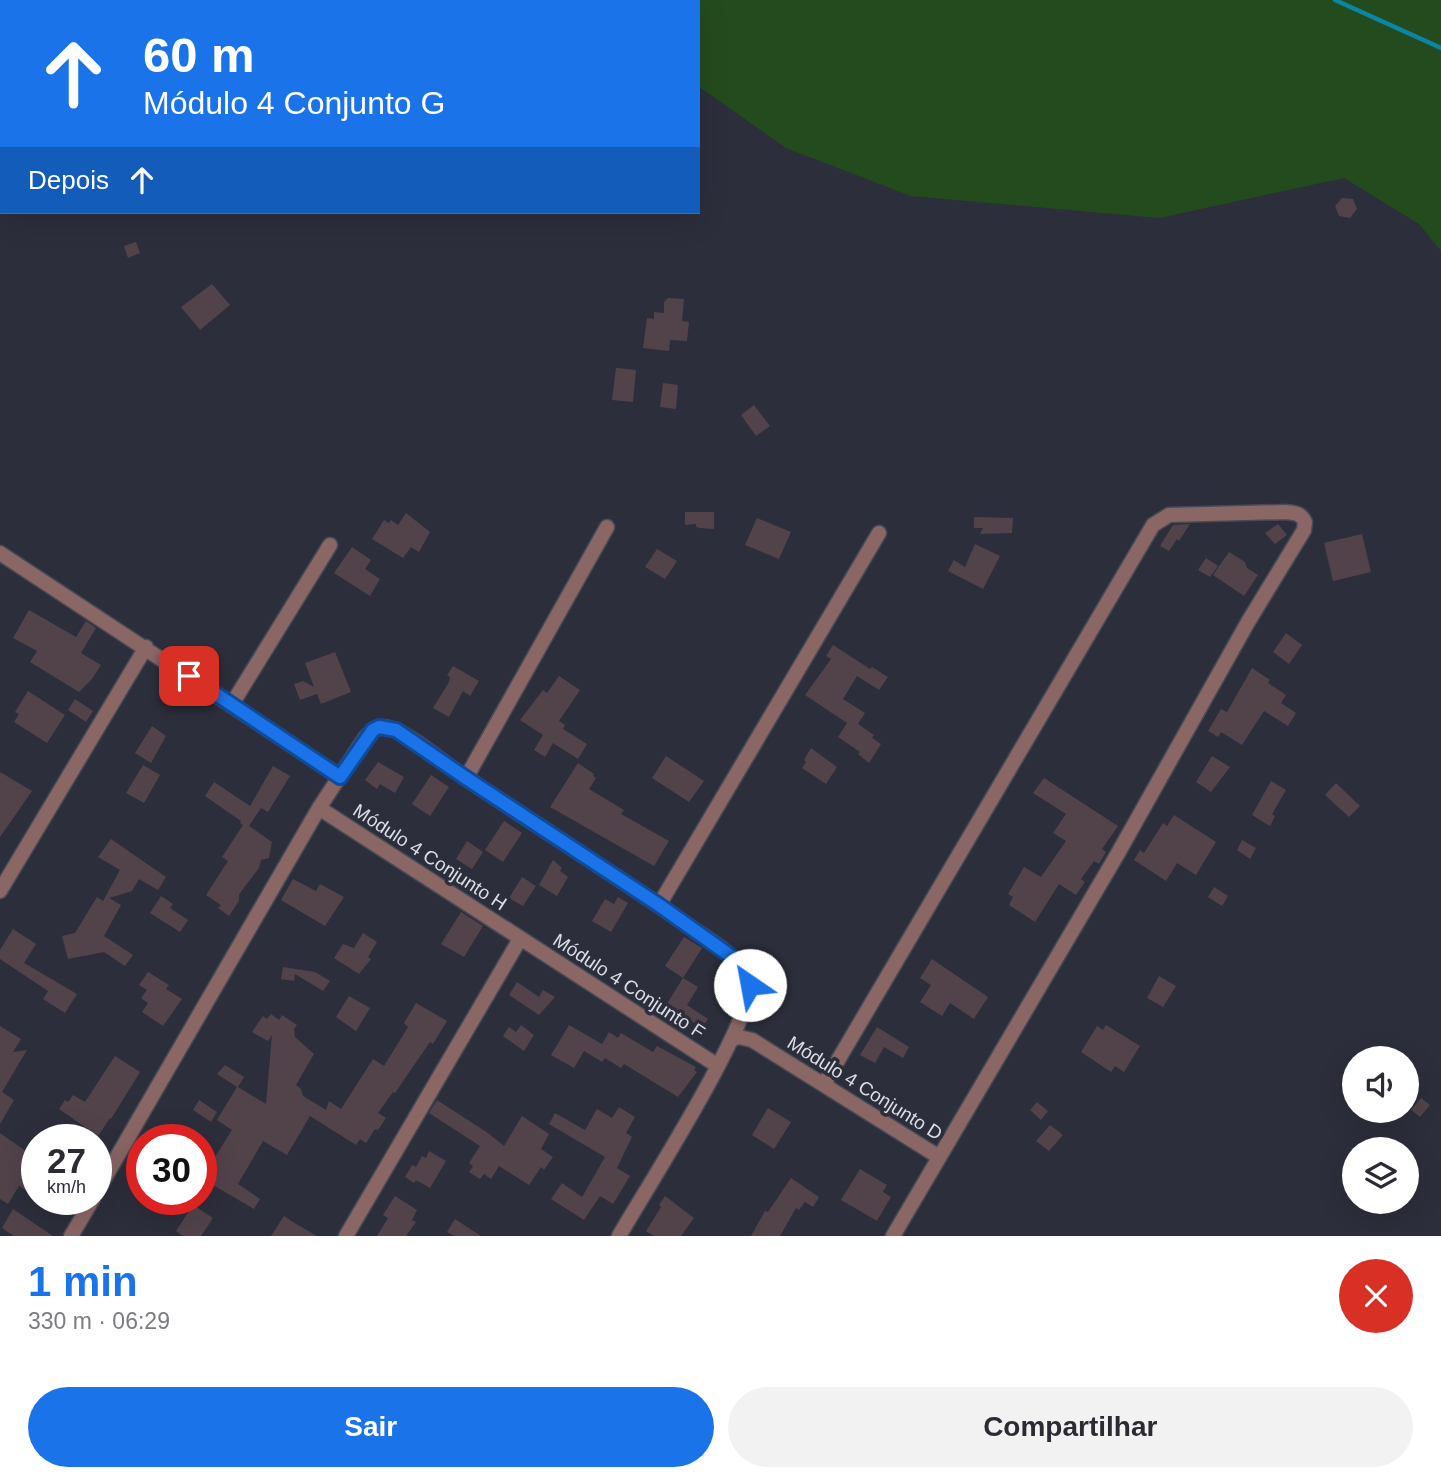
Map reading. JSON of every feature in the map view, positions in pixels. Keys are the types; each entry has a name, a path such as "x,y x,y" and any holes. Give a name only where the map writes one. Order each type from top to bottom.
{"street":[{"path":"824,1084 1153,525 1169,515 1297,513 1305,522 1304,530 1248,622 1117,855 893,1236"},
{"path":"466,778 607,527"},
{"path":"659,905 879,533"},
{"path":"232,704 330,545"},
{"path":"0,552 340,777"},
{"path":"0,891 146,647"},
{"path":"112,1166 319,808 365,738 379,727 396,730 659,905 732,957 748,977 748,996 732,1039 619,1236"},
{"name":"Módulo 4 Conjunto H","path":"319,808 520,939"},
{"path":"346,1236 520,939"},
{"name":"Módulo 4 Conjunto F","path":"520,939 718,1066"},
{"name":"Módulo 4 Conjunto D","path":"732,1039 739,1037 752,1040 939,1157"},
{"path":"71,1236 83,1215"}],"green space":[{"path":"700,0 1441,0 1441,251 1419,224 1344,178 1159,218 911,196 786,148 700,87"}],"building":[{"path":"1342,198 1353,199 1357,209 1350,218 1339,216 1335,206"},
{"path":"136,242 140,253 128,258 124,246"},
{"path":"212,284 230,305 200,330 181,307"},
{"path":"668,298 684,299 682,321 689,322 687,341 670,340 669,351 643,348 647,318 654,319 654,312 664,313 664,302"},
{"path":"616,368 636,370 633,402 612,400"},
{"path":"663,383 678,385 676,409 660,407"},
{"path":"754,405 770,426 756,436 741,415"},
{"path":"685,512 714,512 714,529 696,527 696,524 685,525"},
{"path":"406,513 430,532 419,552 411,547 403,558 372,539 384,520 389,523 391,520 398,525"},
{"path":"974,517 1013,518 1012,533 980,534 983,528 974,528"},
{"path":"757,518 791,532 779,559 745,545"},
{"path":"1190,524 1169,551 1160,546 1173,525"},
{"path":"1278,524 1287,535 1275,544 1265,533"},
{"path":"1362,534 1371,572 1333,581 1324,543"},
{"path":"975,544 1000,556 983,589 948,571 954,560 965,567"},
{"path":"352,547 371,560 365,569 380,579 370,596 334,573"},
{"path":"657,549 677,561 665,579 645,567"},
{"path":"1229,552 1245,562 1247,568 1258,575 1244,596 1213,575"},
{"path":"1206,558 1218,566 1210,577 1198,570"},
{"path":"29,610 76,637 86,621 96,628 81,653 101,665 79,692 30,662 37,651 13,638"},
{"path":"1286,633 1302,645 1289,664 1273,652"},
{"path":"833,645 870,669 872,667 888,677 879,690 857,676 843,699 865,713 858,724 874,735 872,738 881,744 869,763 858,754 860,752 838,737 847,723 805,695 831,659 826,656"},
{"path":"335,652 351,692 321,704 317,694 300,700 294,684 303,681 314,687 305,663"},
{"path":"453,666 479,681 470,696 463,691 449,717 433,708 449,682 450,677 447,675"},
{"path":"1252,668 1286,695 1281,703 1296,713 1288,726 1264,711 1242,745 1221,732 1218,737 1208,731 1221,709 1227,712"},
{"path":"559,676 580,690 559,721 565,725 563,729 587,744 578,759 553,743 545,757 534,750 543,735 520,720 543,690 547,693"},
{"path":"177,681 192,691 185,704 169,693"},
{"path":"28,691 65,715 47,743 14,722 19,714 15,712"},
{"path":"75,699 93,711 86,722 68,710"},
{"path":"152,726 166,736 151,763 135,753"},
{"path":"811,748 837,767 826,784 802,768"},
{"path":"666,756 704,781 689,802 652,778"},
{"path":"1212,756 1230,767 1211,792 1196,782"},
{"path":"378,762 404,777 395,793 380,784 377,789 365,780"},
{"path":"578,763 596,778 589,789 624,810 621,814 669,841 654,866 550,807"},
{"path":"143,765 160,775 144,803 126,793"},
{"path":"273,766 290,776 268,812 261,808 249,826 272,842 269,858 261,860 259,868 239,895 239,901 229,916 218,908 221,905 206,895 228,861 222,857 243,825 205,796 214,782 250,806"},
{"path":"0,772 32,791 0,837"},
{"path":"431,775 449,787 430,816 412,804"},
{"path":"1044,778 1118,826 1102,849 1106,852 1099,864 1094,861 1081,879 1085,882 1076,895 1059,884 1035,922 1009,905 1013,897 1008,894 1024,867 1041,877 1066,841 1053,833 1066,814 1033,793"},
{"path":"1271,781 1286,790 1272,814 1275,816 1270,826 1252,815"},
{"path":"1336,783 1360,806 1349,817 1325,795"},
{"path":"1174,815 1216,842 1196,875 1177,863 1166,881 1134,860 1140,850 1144,853 1163,823 1167,826"},
{"path":"504,821 522,833 503,862 485,850"},
{"path":"111,839 166,877 158,890 139,879 132,891 109,898 121,905 104,936 133,955 125,966 104,952 68,959 62,936 75,933 97,897 103,901 120,870 98,857"},
{"path":"1242,840 1256,848 1250,859 1237,850"},
{"path":"467,841 483,852 472,869 456,859"},
{"path":"553,860 568,877 557,896 539,885"},
{"path":"522,877 536,886 523,906 509,898"},
{"path":"293,879 316,891 320,884 344,897 325,926 281,900"},
{"path":"1214,887 1228,896 1222,906 1208,897"},
{"path":"161,896 173,904 170,908 188,920 180,932 150,913"},
{"path":"618,897 628,903 611,932 592,921 605,899 614,904"},
{"path":"461,912 483,926 464,957 441,944"},
{"path":"13,929 36,944 24,963 77,994 65,1013 43,999 48,991 0,959 0,950"},
{"path":"363,933 377,942 368,957 371,959 359,974 334,958 343,944 354,948"},
{"path":"684,937 702,948 683,978 665,966"},
{"path":"932,959 988,997 974,1019 950,1003 942,1016 920,1002 931,985 920,978"},
{"path":"283,967 315,972 330,981 323,991 295,974 294,981 281,979"},
{"path":"148,972 169,985 166,989 182,999 163,1026 142,1012 148,1003 141,998 147,990 139,985"},
{"path":"1159,976 1176,986 1163,1007 1147,998"},
{"path":"683,978 698,987 687,1005 708,1019 702,1028 666,1005"},
{"path":"517,982 539,997 543,990 555,997 539,1015 509,995"},
{"path":"349,996 370,1008 356,1031 336,1017"},
{"path":"416,1003 447,1021 433,1044 430,1042 378,1113 386,1118 366,1143 360,1139 356,1145 310,1116 287,1155 263,1141 238,1184 260,1199 254,1209 217,1187 217,1154 232,1130 217,1120 237,1087 217,1074 225,1065 244,1077 238,1087 266,1104 272,1035 268,1041 252,1032 263,1016 267,1019 271,1014 279,1020 282,1015 297,1025 294,1029 295,1037 314,1054 296,1085 303,1096 326,1110 329,1101 341,1109 373,1059 384,1066 408,1027 404,1023"},
{"path":"521,1025 534,1035 524,1051 503,1036 509,1027 516,1032"},
{"path":"569,1025 602,1044 609,1032 618,1038 621,1033 653,1052 657,1046 696,1067 694,1070 697,1072 678,1097 624,1064 621,1068 605,1058 602,1062 584,1051 574,1068 551,1055"},
{"path":"1106,1025 1140,1046 1124,1072 1115,1066 1111,1072 1081,1052 1097,1026 1103,1030"},
{"path":"0,1026 21,1039 13,1052 27,1050 2,1092 14,1100 0,1124"},
{"path":"877,1027 909,1047 903,1058 884,1047 875,1063 860,1055"},
{"path":"115,1056 140,1072 106,1124 81,1124 59,1109 65,1100 68,1102 73,1095 85,1102"},
{"path":"1421,1098 1430,1105 1420,1117 1419,1116"},
{"path":"199,1100 217,1112 211,1122 193,1110"},
{"path":"437,1100 504,1146 522,1116 549,1134 541,1149 553,1157 544,1170 541,1167 529,1185 499,1166 491,1179 484,1174 480,1179 469,1172 473,1166 469,1163 480,1146 429,1113"},
{"path":"1037,1102 1048,1111 1041,1120 1030,1110"},
{"path":"619,1107 635,1117 626,1133 632,1137 617,1168 630,1176 613,1204 600,1196 584,1220 551,1199 562,1183 582,1197 605,1157 549,1124 555,1113 585,1130 597,1109 612,1118"},
{"path":"768,1108 791,1122 774,1149 752,1135"},
{"path":"1050,1125 1063,1135 1049,1151 1036,1141"},
{"path":"0,1133 21,1148 21,1187 19,1186 8,1204 0,1199"},
{"path":"429,1151 446,1161 430,1188 405,1177 412,1165 416,1167 422,1156 426,1158"},
{"path":"860,1169 887,1185 883,1192 891,1197 877,1221 841,1200"},
{"path":"791,1178 819,1197 813,1207 805,1202 799,1210 796,1208 780,1236 751,1236 765,1211 768,1212"},
{"path":"395,1196 417,1210 412,1220 416,1222 406,1236 377,1236 388,1218 383,1215"},
{"path":"665,1196 694,1218 681,1236 654,1236 646,1231"},
{"path":"13,1209 53,1236 14,1236 2,1228"},
{"path":"186,1215 208,1215 213,1218 201,1236 183,1236 176,1231"},
{"path":"284,1216 296,1224 317,1236 271,1236"},
{"path":"455,1219 481,1236 454,1236 447,1232"}],"waterway":[{"path":"1335,0 1441,48"}],"route":[{"path":"189,676 340,777 373,730 388,727 396,730 659,905 732,957 743,969 750,985"}]}
